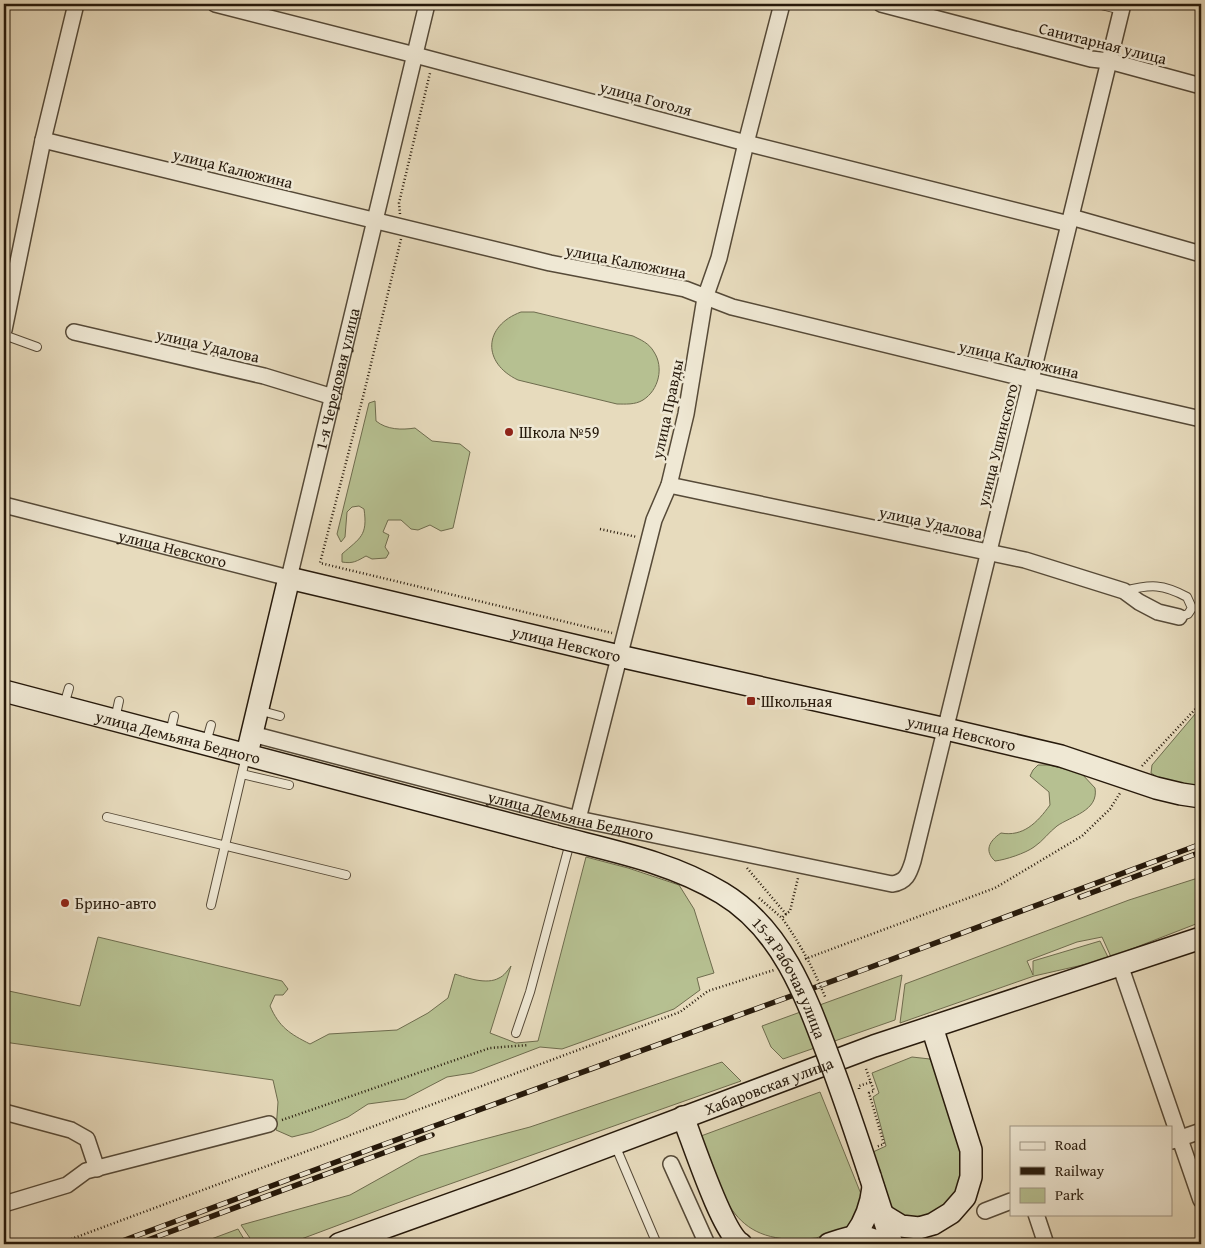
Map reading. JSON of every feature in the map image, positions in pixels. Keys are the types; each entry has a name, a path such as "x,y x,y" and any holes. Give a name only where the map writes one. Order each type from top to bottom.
{"main road":[{"name":"улица Невского","path":"289,578 619,656 1061,756 1181,794 1201,797"},
{"name":"1-я Чередовая улица","path":"244,764 289,578"},
{"name":"улица Демьяна Бедного","path":"4,690 66,697 208,734 244,764 561,843"},
{"name":"15-я Рабочая улица","path":"561,843 646,860 689,875 723,894 744,909 763,928 785,956 809,1003 892,1244"},
{"name":"Хабаровская улица","path":"339,1244 363,1240 614,1143 874,1046 1201,938"},
{"path":"904,1244 911,1233 919,1228 933,1224 951,1213 965,1196 971,1176 971,1150 932,1027"},
{"path":"683,1118 724,1222 736,1241 741,1244"},
{"path":"855,1235 865,1220 869,1208 872,1182"},
{"path":"883,1216 901,1226 919,1228"},
{"path":"829,1244 855,1235 884,1244"}],"street":[{"path":"4,330 43,140 76,4"},
{"name":"улица Гоголя","path":"214,4 433,59 746,144 1201,254"},
{"name":"1-я Чередовая улица","path":"289,578 427,4"},
{"name":"улица Правды","path":"577,822 654,520 669,484 686,414 705,298 719,258 782,4"},
{"name":"Санитарная улица","path":"881,4 1201,86"},
{"name":"улица Ушинского","path":"892,884 905,880 910,872 1123,7"},
{"name":"улица Калюжина","path":"43,140 550,263 686,289 732,307 1031,380 1201,419"},
{"name":"улица Удалова","path":"74,332 264,376 333,397"},
{"name":"улица Удалова","path":"669,484 1025,560 1124,591 1158,612 1179,617"},
{"name":"улица Невского","path":"4,505 289,578"},
{"name":"улица Демьяна Бедного","path":"252,734 577,822 892,884"},
{"path":"1120,965 1172,1126"},
{"path":"4,1112 71,1130 87,1139 97,1169"},
{"path":"4,1204 66,1185 86,1171 269,1124"},
{"path":"1172,1128 1201,1200"},
{"path":"1176,1140 1201,1131"},
{"path":"671,1164 707,1244"},
{"path":"985,1211 1010,1201"},
{"path":"1037,1216 1046,1244"}],"lane":[{"path":"1097,4 1123,7"},
{"path":"4,336 38,347"},
{"path":"1124,591 1145,586 1170,588 1187,597 1192,608 1188,614 1179,617"},
{"path":"258,710 280,716"},
{"path":"210,905 244,764 289,785"},
{"path":"106,817 346,875"},
{"path":"516,1033 530,992 561,843"},
{"path":"614,1143 657,1244"}],"path":[{"path":"433,59 399,203 402,234 364,393 320,563 614,634"},
{"path":"600,528 638,538"},
{"path":"799,961 995,888 1082,836 1110,809 1130,779 1201,703"},
{"path":"744,865 786,914 790,911 800,865"},
{"path":"58,1244 680,1012 708,991 780,968"},
{"path":"269,1124 490,1048 528,1045"},
{"path":"866,1069 874,1091 869,1093 884,1144"},
{"path":"859,1086 871,1082"}],"green space":[{"path":"521,312 534,312 633,336 642,340 652,349 659,364 658,378 653,390 640,402 617,404 518,380 506,373 493,355 494,335 499,326 508,318"},
{"path":"375,401 376,421 380,424 395,429 415,428 432,441 460,444 470,452 453,528 441,531 430,525 418,530 411,529 401,520 388,520 383,532 389,535 385,547 389,553 386,558 372,559 366,556 355,562 342,562 342,554 358,540 364,531 364,509 359,506 352,507 347,512 345,537 341,542 337,534 369,403"},
{"path":"1201,707 1201,789 1169,785 1151,773 1152,765"},
{"path":"1038,765 1049,765 1081,773 1095,788 1093,802 1083,812 1057,826 1030,849 1015,856 995,861 989,850 993,839 1001,833 1009,834 1023,831 1035,823 1050,805 1049,792 1030,776"},
{"path":"586,857 628,868 679,885 694,909 714,973 697,978 700,990 674,1009 562,1049 540,1047 472,1073 447,1077 405,1099 368,1104 348,1117 312,1132 292,1137 276,1130 278,1102 273,1080 4,1042 4,990 80,1006 98,937 282,981 288,989 283,995 275,995 270,1006 273,1013 281,1025 310,1044 329,1034 397,1030 428,1013 448,998 455,974 489,981 501,977 511,966 490,1033 516,1043 538,1041"},
{"path":"1201,877 1201,922 1111,957 1102,937 1077,942 1027,961 1033,975 1033,961 1100,941 1109,959 1034,976 900,1023 905,984 1129,900"},
{"path":"902,975 895,1020 783,1059 771,1047 762,1026"},
{"path":"912,1057 930,1059 943,1085 963,1157 962,1180 952,1197 937,1210 921,1218 909,1219 896,1213 886,1200 873,1152 886,1146 873,1097 879,1093 872,1073"},
{"path":"722,1062 741,1081 416,1196 288,1244 254,1244 241,1225 350,1195 420,1156 530,1127"},
{"path":"820,1092 863,1199 859,1210 854,1220 847,1227 816,1238 788,1239 765,1235 748,1226 735,1214 717,1180 701,1136"},
{"path":"238,1229 247,1244 198,1244"}],"railway":[{"path":"114,1244 1201,844"},
{"path":"1080,897 1201,852"},
{"path":"137,1244 432,1135"}],"place":[{"name":"Школа №59","path":"509,432"},
{"name":"Школьная","path":"751,701"},
{"name":"Брино-авто","path":"65,903"}]}
